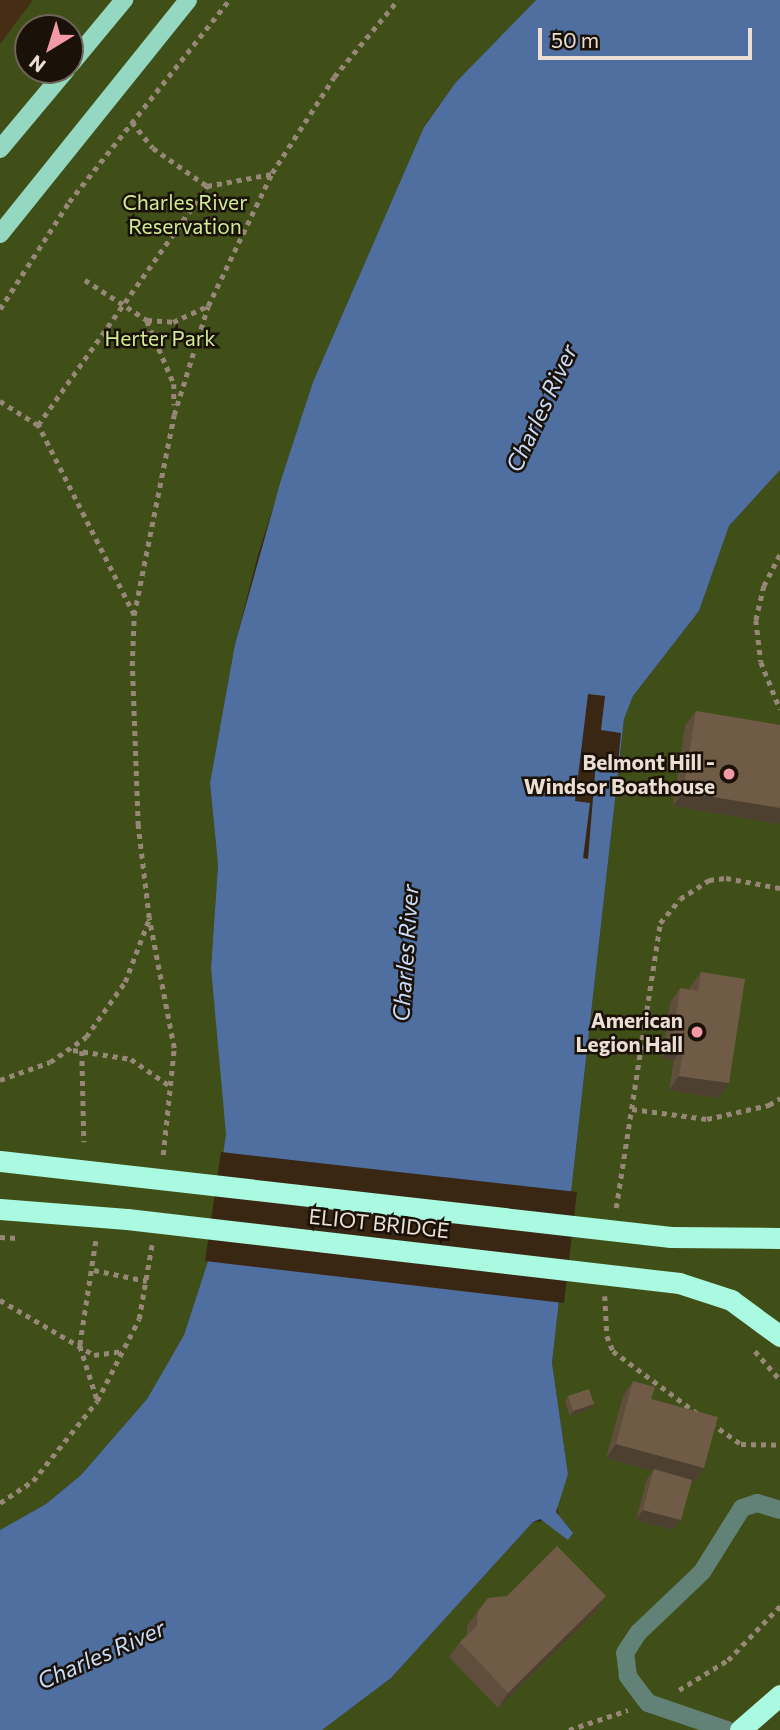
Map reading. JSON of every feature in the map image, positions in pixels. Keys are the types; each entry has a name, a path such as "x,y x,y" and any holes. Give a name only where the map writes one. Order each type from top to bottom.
{"highway":[{"name":"ELIOT BRIDGE","path":"0,1161 654,1235 774,1237"},
{"name":"ELIOT BRIDGE","path":"0,1209 127,1219 649,1278 707,1289 747,1310 780,1336"},
{"path":"740,1730 780,1695"}],"main road":[{"path":"84,48 124,0"},
{"path":"0,234 188,0"},
{"path":"0,149 53,84"},
{"path":"747,1310 780,1322"},
{"path":"740,1730 780,1700"}],"lane":[{"path":"727,1730 671,1715 648,1703 625,1669 632,1639 702,1572 742,1507 757,1503 780,1510"}],"path":[{"path":"0,309 54,224 229,0"},
{"path":"162,1166 171,1086 170,1015 149,918 132,718 134,615 174,415 208,306 272,173 334,78 398,0"},
{"path":"132,122 153,148 207,186"},
{"path":"38,425 207,186 272,173"},
{"path":"85,280 147,320 173,322 208,306"},
{"path":"147,320 174,384 174,415"},
{"path":"0,401 38,425 134,615"},
{"path":"780,555 764,586 756,620 764,676 780,709"},
{"path":"615,1216 651,964 666,913 691,890 718,878 780,888"},
{"path":"0,1080 71,1049 101,1018 125,982 149,918"},
{"path":"71,1049 131,1059 171,1086"},
{"path":"82,1051 84,1142"},
{"path":"632,1109 707,1119 769,1105 780,1098"},
{"path":"0,1503 33,1481 97,1401 139,1319 153,1232"},
{"path":"96,1240 94,1270 80,1346 97,1401"},
{"path":"94,1270 147,1281"},
{"path":"606,1293 607,1336 621,1360 731,1440 780,1445"},
{"path":"0,1300 103,1357 124,1350"},
{"path":"749,1345 780,1380"},
{"path":"569,1730 648,1703 728,1660 780,1606"}],"shaded area":[{"path":"0,0 33,0 22,14 14,14 14,25 0,44"}],"green space":[{"name":"Herter Park","path":"33,0 536,0 456,82 425,125 313,382 258,555 235,644 210,783 218,865 211,968 227,1134 208,1261 184,1335 147,1399 81,1475 46,1504 0,1530 0,44 14,25 14,84 84,84 84,14 22,14"},
{"path":"780,470 780,1730 322,1730 391,1678 533,1522 559,1520 557,1502 568,1474 552,1363 624,719 633,696 699,611 729,526"}],"water":[{"name":"Charles River","path":"536,0 780,0 780,470 729,526 699,611 633,696 624,719 552,1363 568,1474 556,1512 573,1533 568,1540 540,1519 533,1522 391,1678 322,1730 0,1730 0,1530 46,1504 81,1475 147,1399 184,1335 208,1261 226,1134 211,968 218,865 210,783 235,644 281,480 313,382 424,127 456,82"}],"pier":[{"path":"588,694 605,696 601,730 621,733 618,764 596,762 588,859 583,858 590,803 575,801"},
{"path":"221,1152 577,1192 564,1303 205,1261"}],"building":[{"name":"Belmont Hill - Windsor Boathouse","path":"696,711 780,725 780,808 683,792"},
{"name":"American Legion Hall","path":"701,972 745,979 729,1083 679,1076 684,1045 672,1043 680,988 698,991"},
{"path":"633,1381 655,1387 651,1399 718,1417 704,1468 616,1444"},
{"path":"589,1389 594,1404 573,1411 568,1396"},
{"path":"654,1469 692,1480 681,1520 643,1510"},
{"path":"557,1546 606,1596 508,1693 460,1642 477,1626 478,1611 488,1598 507,1596"}],"place":[{"name":"Belmont Hill - Windsor Boathouse","path":"729,774"},
{"name":"American Legion Hall","path":"697,1032"}],"park label":[{"name":"Charles River Reservation","path":"185,214"}]}
